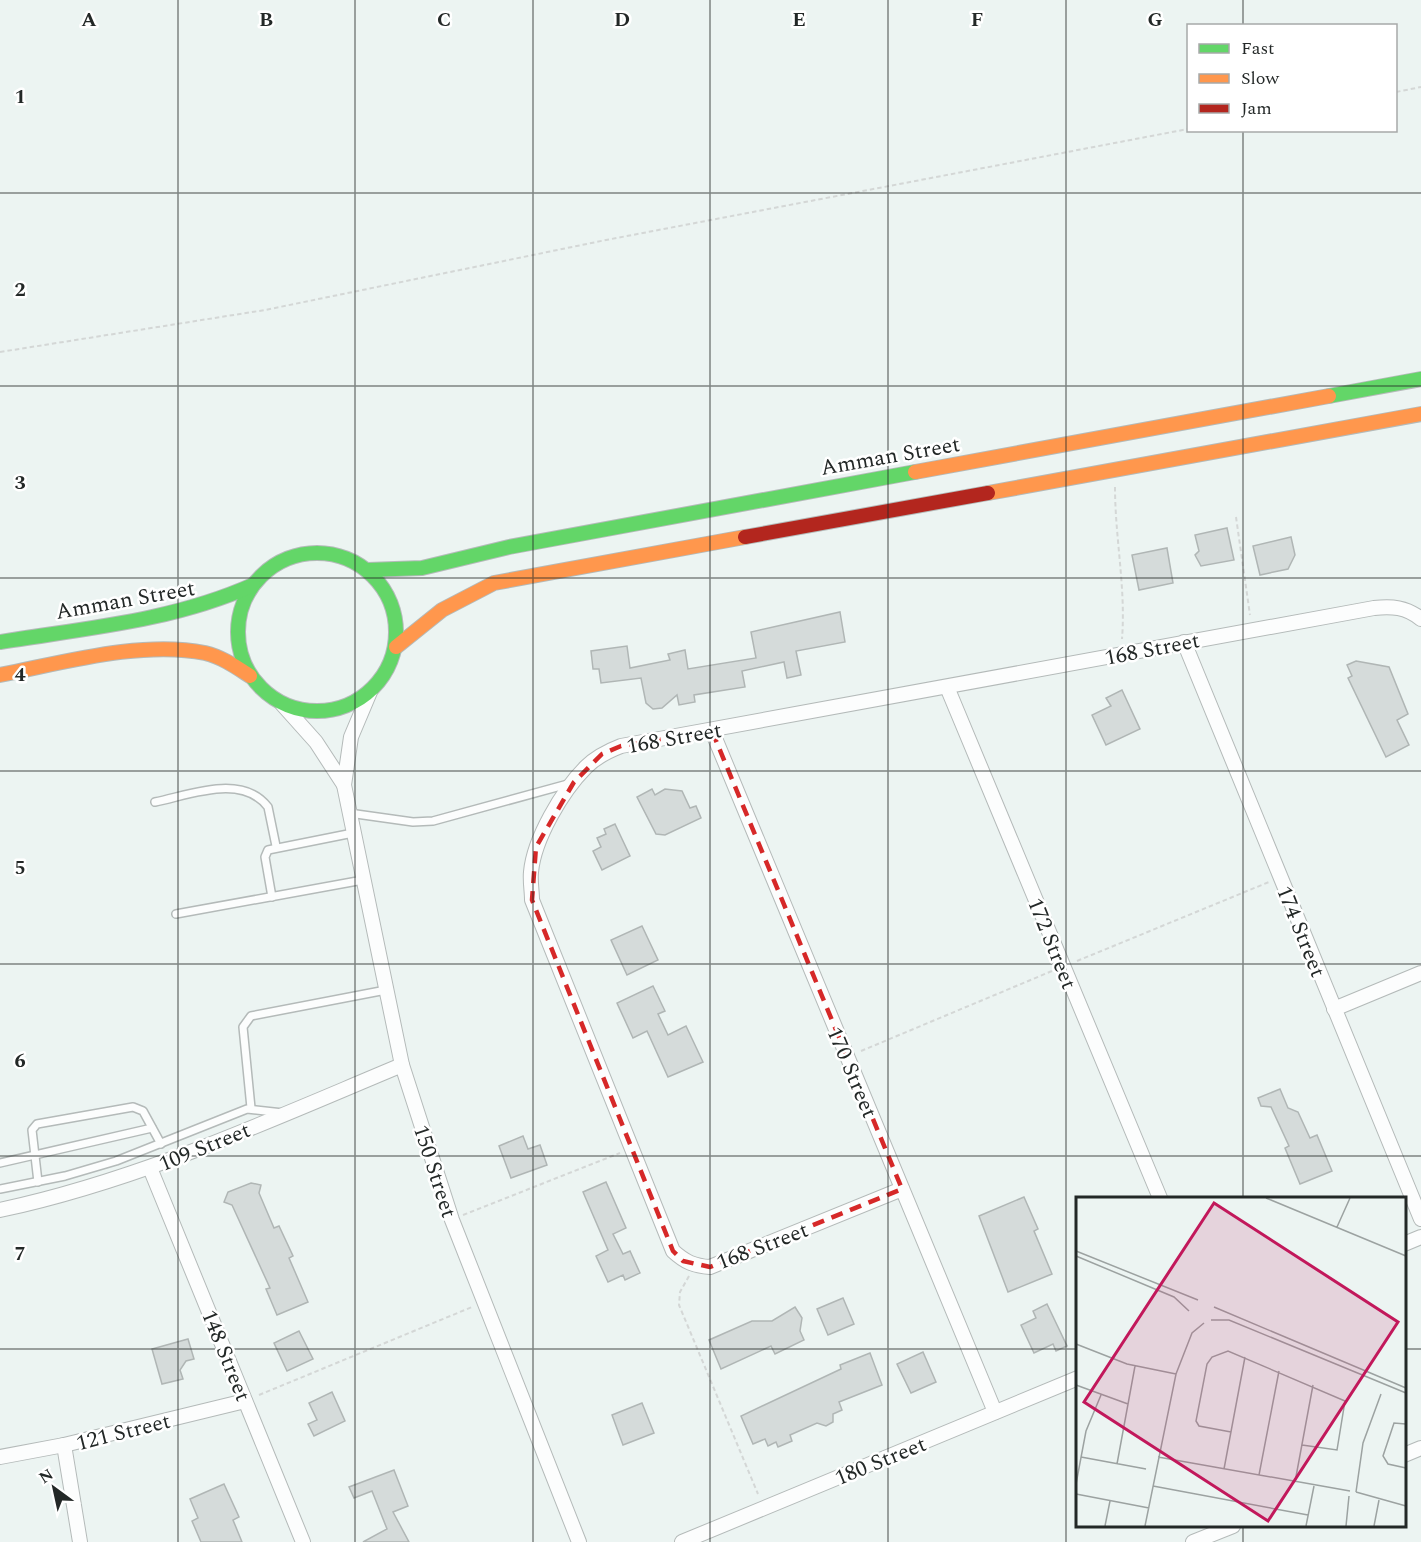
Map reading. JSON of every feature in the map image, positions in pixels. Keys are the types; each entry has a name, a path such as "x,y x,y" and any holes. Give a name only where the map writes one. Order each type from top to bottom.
{"main road":[{"name":"Amman Street","path":"368,570 392,572 432,568 521,545 1421,379"},
{"path":"396,647 424,620 457,598 494,583 1421,414"},
{"path":"308,553 329,553 350,559 368,570 382,586 392,605 397,626 396,647 386,672 370,692 350,705 327,711 304,711 282,704 264,692 250,676 240,654 237,630 242,606 253,585 278,564 308,553"},
{"name":"Amman Street","path":"0,642 179,614 230,597 253,585"},
{"path":"0,675 110,656 181,650 213,656 250,676"}],"street":[{"name":"168 Street","path":"902,1189 710,1267 696,1266 683,1261 673,1251 532,900 530,873 536,847 574,782 594,760 621,746 1253,630 1394,606 1413,613 1421,619"},
{"name":"174 Street","path":"1184,642 1421,1219"},
{"name":"172 Street","path":"947,687 1160,1197"},
{"name":"150 Street","path":"370,692 351,737 344,785 402,1065 452,1220 579,1542"},
{"name":"150 Street","path":"282,704 316,742 344,785"},
{"name":"170 Street","path":"712,731 995,1412"},
{"path":"1334,1009 1421,973"},
{"name":"109 Street","path":"0,1210 78,1191 150,1168 402,1065"},
{"name":"148 Street","path":"150,1168 303,1542"},
{"path":"1406,1243 1421,1238"},
{"name":"180 Street","path":"682,1542 1076,1378"},
{"name":"121 Street","path":"0,1456 64,1445 245,1401"},
{"path":"64,1445 80,1542"},
{"path":"1406,1454 1421,1448"},
{"path":"1193,1542 1230,1527"}],"lane":[{"path":"349,813 413,822 433,821 574,782"},
{"path":"155,802 224,789 243,790 268,807 276,846"},
{"path":"272,897 265,857 268,850 276,846 353,833"},
{"path":"177,915 363,880"},
{"path":"251,1108 243,1027 251,1016 386,990"},
{"path":"38,1182 32,1130 37,1124 133,1107 143,1111 161,1144"},
{"path":"0,1189 99,1167 251,1108 286,1113"},
{"path":"0,1163 152,1128"}],"path":[{"path":"1397,92 1421,87"},
{"path":"0,352 265,310 606,240 1187,129"},
{"path":"1114,470 1115,534 1124,596 1122,654"},
{"path":"1236,517 1253,630"},
{"path":"452,1220 631,1149"},
{"path":"696,1266 680,1292 679,1305 764,1508"},
{"path":"245,1401 483,1303"}],"highlighted area":[{"path":"712,731 902,1189 710,1267 683,1261 673,1251 532,900 536,847 574,782 602,754 621,746"}],"building":[{"path":"1227,528 1234,560 1201,566 1195,555 1199,551 1195,535"},
{"path":"1291,537 1295,555 1288,569 1260,575 1253,546"},
{"path":"1167,548 1173,583 1139,590 1132,555"},
{"path":"840,612 845,642 796,651 801,675 787,678 784,662 742,671 745,687 694,695 695,702 679,705 677,695 662,708 653,709 646,703 641,678 601,683 599,669 593,669 591,651 627,646 630,668 670,660 668,654 685,650 688,669 756,658 751,632"},
{"path":"1356,661 1389,667 1408,714 1397,720 1409,745 1386,757 1348,678 1352,676 1347,665"},
{"path":"1122,690 1140,729 1106,745 1092,715 1111,706 1106,698"},
{"path":"652,789 655,795 665,789 682,791 690,808 696,806 701,818 665,835 656,834 637,797"},
{"path":"615,824 630,856 602,870 593,851 601,847 597,838 606,834 604,829"},
{"path":"642,926 658,960 627,975 611,940"},
{"path":"653,986 665,1011 658,1014 668,1035 686,1026 703,1062 668,1077 647,1031 633,1038 617,1003"},
{"path":"1280,1089 1288,1108 1298,1112 1310,1138 1317,1135 1332,1171 1300,1184 1285,1148 1289,1146 1271,1107 1261,1106 1258,1098"},
{"path":"523,1136 528,1149 540,1145 547,1165 511,1178 499,1146"},
{"path":"606,1182 626,1228 613,1234 623,1254 630,1251 640,1273 625,1280 623,1275 608,1282 596,1256 608,1250 583,1192"},
{"path":"251,1183 261,1185 259,1193 274,1228 279,1226 293,1256 289,1258 308,1302 277,1315 266,1289 270,1288 232,1205 224,1202 228,1192"},
{"path":"1024,1197 1038,1229 1034,1231 1052,1274 1008,1292 979,1216"},
{"path":"843,1298 854,1324 828,1335 817,1309"},
{"path":"1047,1304 1067,1346 1056,1351 1053,1344 1034,1353 1021,1325 1036,1318 1033,1311"},
{"path":"795,1307 802,1318 800,1331 804,1340 775,1354 771,1346 721,1369 709,1340 752,1321 772,1321"},
{"path":"299,1331 313,1359 287,1371 274,1343"},
{"path":"188,1339 194,1359 186,1361 180,1370 183,1379 162,1384 152,1349"},
{"path":"923,1352 936,1382 911,1393 897,1364"},
{"path":"870,1353 882,1385 839,1402 842,1410 833,1414 833,1422 826,1426 817,1423 790,1435 792,1441 778,1447 776,1442 768,1446 765,1439 753,1444 741,1416 841,1369 840,1365"},
{"path":"332,1392 345,1421 314,1436 308,1424 317,1420 309,1403"},
{"path":"642,1403 654,1433 623,1445 612,1415"},
{"path":"394,1470 408,1506 393,1512 409,1542 363,1542 387,1529 372,1491 354,1498 349,1487"},
{"path":"224,1484 239,1517 233,1520 242,1542 201,1542 192,1521 198,1518 190,1499"}],"traffic: fast":[{"path":"1329,396 1421,379"},
{"path":"368,570 422,568 509,547 915,472"},
{"path":"317,553 332,554 347,559 361,566 373,576 383,588 390,602 395,617 396,632 395,647 390,662 383,676 373,688 361,698 347,705 332,710 317,711 302,710 287,705 273,698 261,688 251,676 244,662 239,647 238,632 239,617 244,602 251,588 261,576 273,566 287,559 302,554 317,553"},
{"path":"0,642 129,622 192,607 253,585"}],"traffic: slow":[{"path":"915,472 1329,396"},
{"path":"988,493 1421,414"},
{"path":"396,647 442,610 494,583 745,537"},
{"path":"0,675 75,659 155,649 205,653 223,660 250,676"}],"traffic: jam":[{"path":"745,537 988,493"}]}
